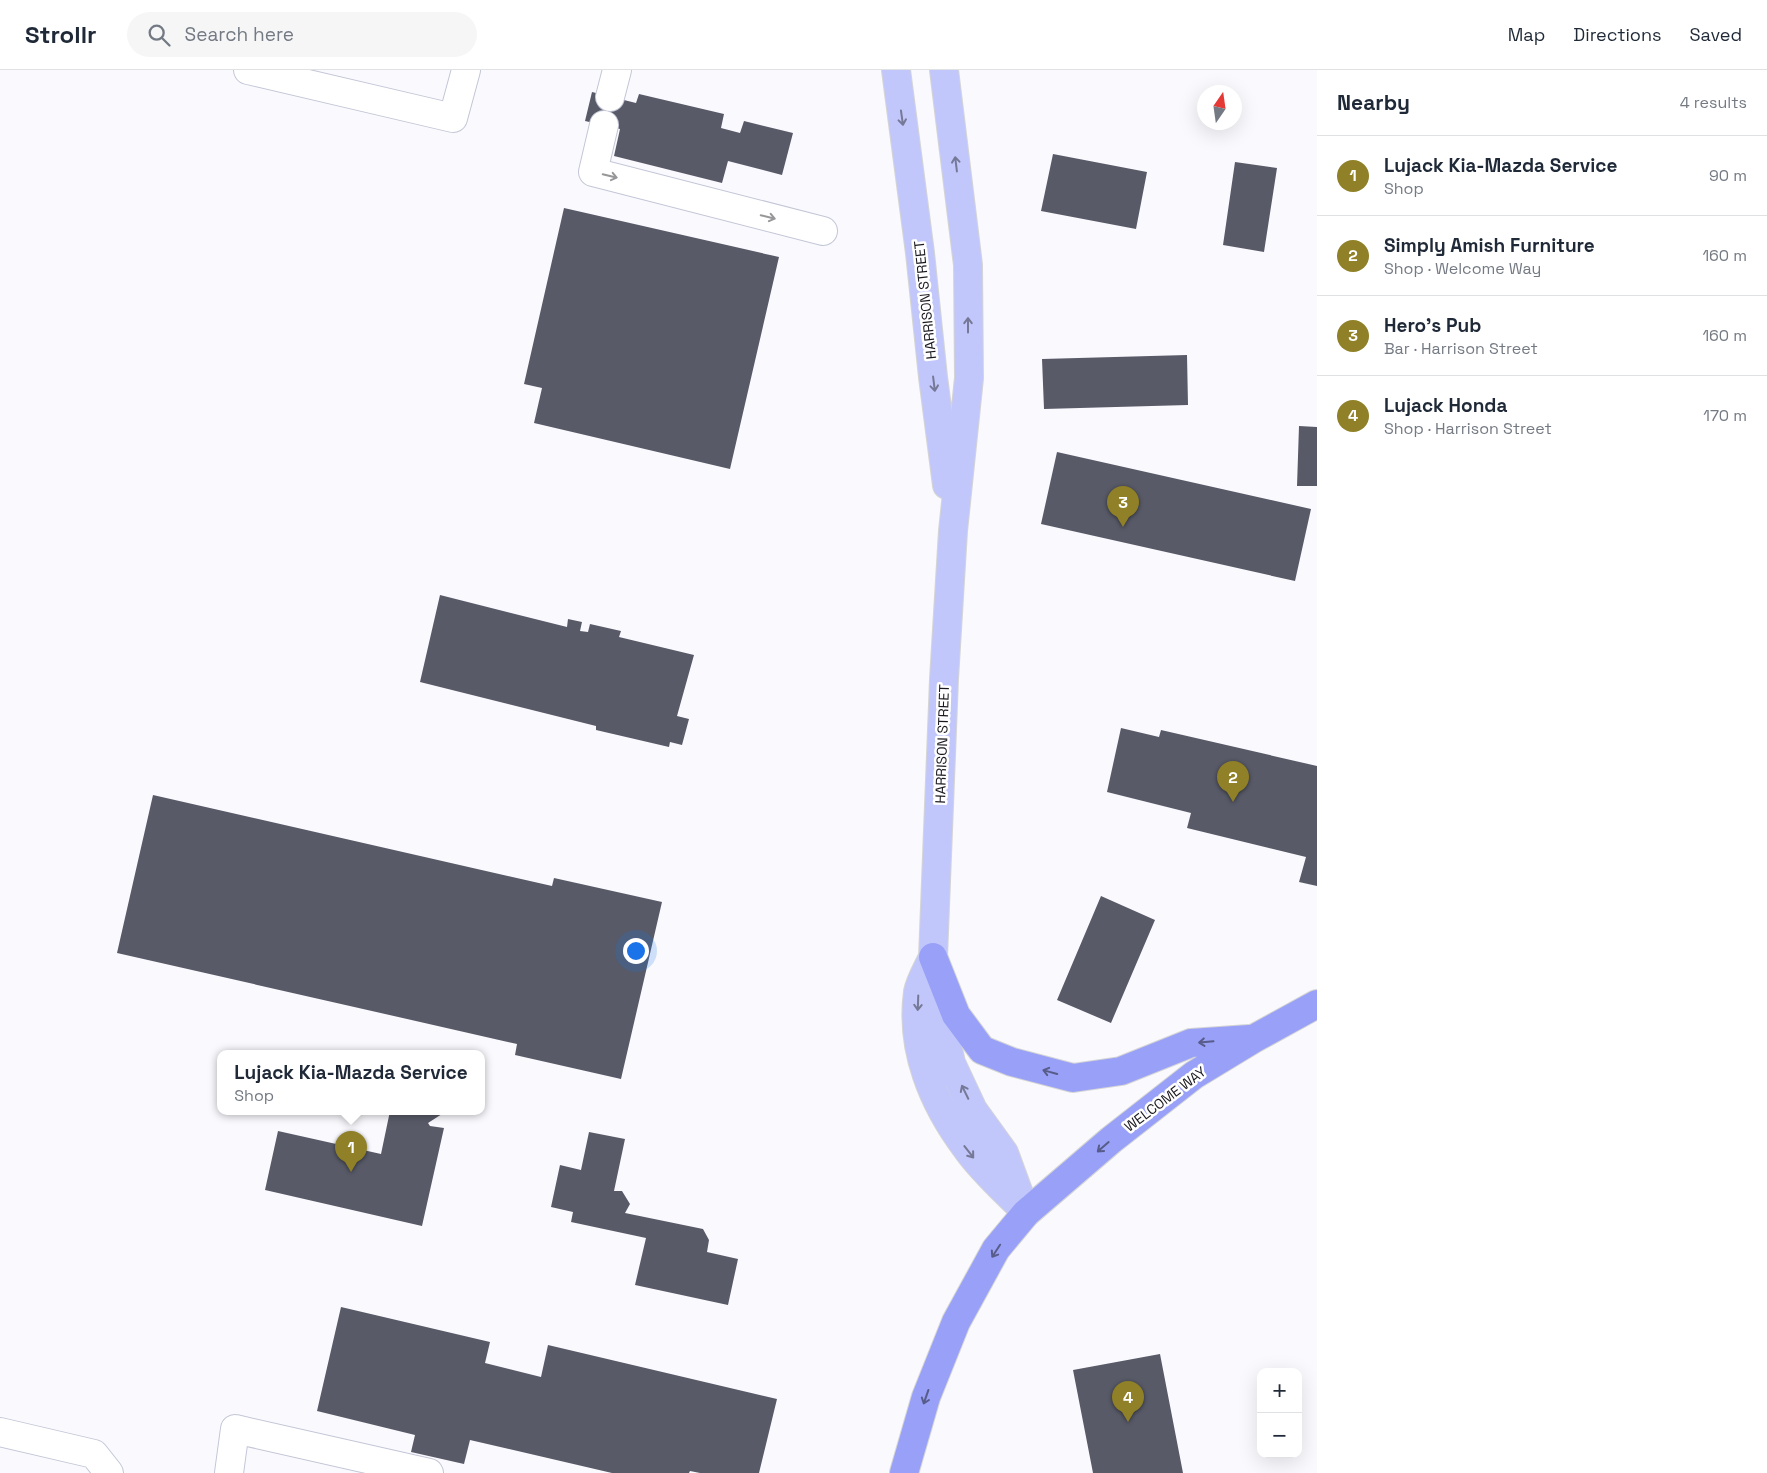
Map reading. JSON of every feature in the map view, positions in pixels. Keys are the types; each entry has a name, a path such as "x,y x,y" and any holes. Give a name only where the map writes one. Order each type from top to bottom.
{"highway":[{"path":"932,957 956,1015 982,1050 1012,1062 1073,1078 1121,1071 1191,1044 1255,1038"},
{"name":"WELCOME WAY","path":"1026,1213 1111,1140 1194,1075 1255,1038 1317,1004"},
{"path":"904,1473 926,1397 956,1322 996,1249 1026,1213"}],"main road":[{"name":"HARRISON STREET","path":"896,70 953,531"},
{"name":"HARRISON STREET","path":"944,70 968,265 969,378 953,531 944,679 932,957 918,991 917,1037 925,1072 939,1104 966,1149 983,1170 1026,1213"},
{"path":"950,113 966,70"}],"lane":[{"path":"248,70 453,118 466,70"},
{"path":"610,97 617,70"},
{"path":"604,125 593,172 823,231"},
{"path":"229,1473 235,1429 429,1473"},
{"path":"0,1432 94,1454 109,1473"}],"building":[{"path":"592,92 636,103 639,94 724,114 721,128 740,133 744,121 793,133 782,175 728,161 722,183 614,156 620,129 585,121"},
{"path":"1053,154 1147,172 1136,229 1041,211"},
{"path":"1235,162 1277,168 1264,252 1223,245"},
{"path":"564,208 779,257 730,469 534,423 542,388 524,384"},
{"path":"1187,355 1188,405 1044,409 1042,359"},
{"path":"1299,426 1317,427 1317,486 1297,486"},
{"path":"1057,452 1311,509 1295,581 1041,524"},
{"path":"440,595 567,627 568,619 582,622 580,631 588,632 590,624 621,631 619,637 694,655 677,716 689,719 682,745 670,742 669,747 596,730 596,726 420,682"},
{"path":"1121,728 1159,737 1161,730 1317,766 1317,886 1299,882 1306,857 1187,828 1191,813 1107,792"},
{"path":"153,795 552,886 554,878 662,902 621,1079 515,1055 517,1044 117,953"},
{"path":"1101,896 1155,920 1111,1023 1057,1000"},
{"path":"389,1115 440,1115 428,1123 430,1126 444,1128 422,1226 265,1190 278,1131 381,1154"},
{"path":"589,1132 625,1139 614,1191 622,1191 630,1204 625,1213 703,1229 709,1240 707,1252 738,1259 728,1305 635,1285 646,1238 571,1222 573,1212 551,1207 560,1165 581,1170"},
{"path":"341,1307 490,1342 485,1363 541,1377 548,1345 777,1399 759,1473 700,1473 690,1471 689,1473 612,1473 470,1440 464,1464 411,1452 415,1435 317,1411"},
{"path":"1160,1354 1183,1473 1093,1473 1073,1370"}],"place":[{"name":"Hero's Pub","path":"1123,527"},
{"name":"Simply Amish Furniture","path":"1233,802"},
{"name":"Lujack Kia-Mazda Service","path":"351,1172"},
{"name":"Lujack Honda","path":"1128,1422"}]}
